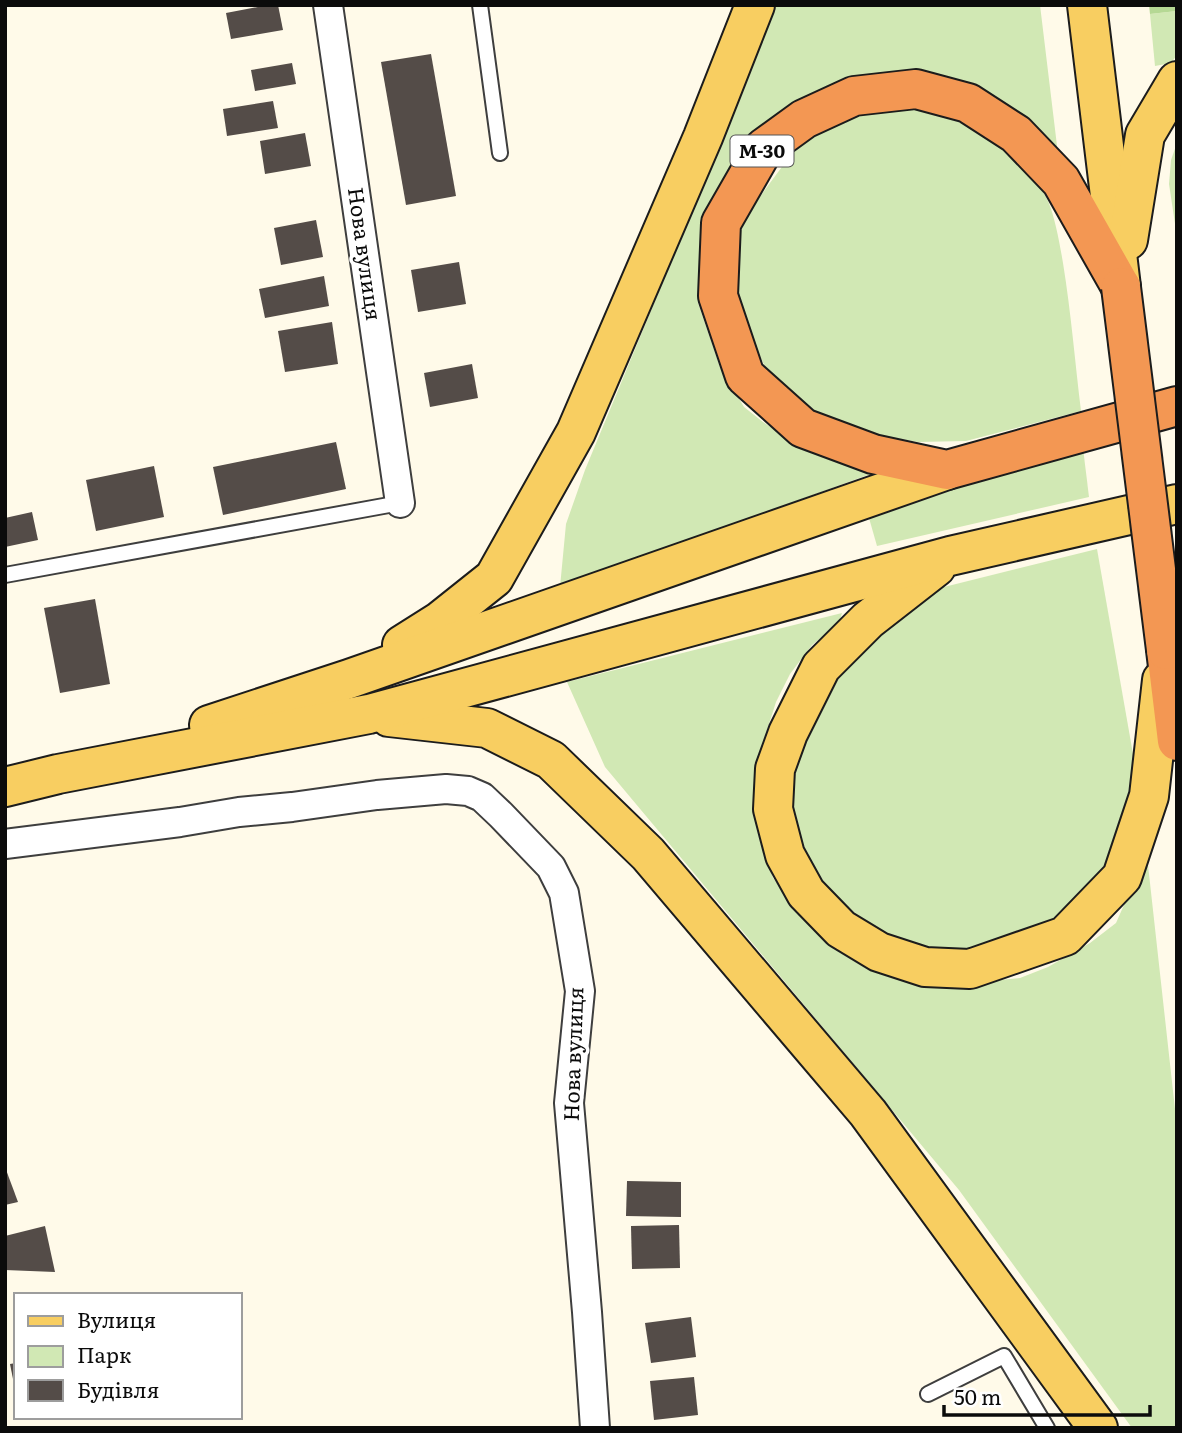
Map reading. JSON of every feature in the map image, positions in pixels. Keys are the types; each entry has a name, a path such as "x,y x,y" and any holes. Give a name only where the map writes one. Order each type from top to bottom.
{"highway":[{"name":"М-30","path":"1177,405 947,470 873,454 803,428 745,376 718,296 721,223 764,148 804,119 854,96 916,89 968,103 1016,134 1061,181 1121,287 1171,659 1177,741"}],"main road":[{"path":"349,679 440,621 494,578 576,432 703,137 755,5"},
{"path":"1087,5 1121,287"},
{"path":"1121,287 1145,135 1177,81"},
{"path":"58,774 349,679 947,470"},
{"path":"5,787 58,774 369,714 950,556 1177,504"},
{"path":"950,556 867,620 821,667 788,733 775,769 773,809 785,855 806,893 841,929 879,952 925,967 970,969 1065,936 1122,877 1149,796 1171,659"},
{"path":"369,714 487,728 551,760 638,844 868,1113 1098,1428"}],"street":[{"name":"Нова вулиця","path":"328,5 400,503"},
{"name":"Нова вулиця","path":"5,844 377,795 446,789 468,791 482,797 551,867 564,893 580,991 569,1103 595,1428"}],"lane":[{"path":"480,5 500,153"},
{"path":"5,575 400,503"},
{"path":"928,1394 1004,1356 1047,1428"}],"green space":[{"path":"775,5 1040,5 1058,154 992,94 947,80 820,90 703,248 698,303 720,367 744,407 791,441 876,472 560,587 566,524 585,470"},
{"path":"1149,5 1177,5 1177,11 1150,14"},
{"path":"1177,11 1177,55 1171,63 1155,66 1150,14"},
{"path":"891,107 928,110 980,133 1013,157 1039,186 1051,208 1060,248 1081,411 966,441 918,442 871,434 835,421 799,404 771,379 740,310 736,285 736,241 753,206 790,156 819,127 862,110"},
{"path":"1177,143 1177,237 1169,184 1171,160"},
{"path":"1083,448 1089,497 877,546 867,511"},
{"path":"1097,549 1133,754 1130,798 1109,867 1054,922 1023,937 943,955 880,939 821,888 804,858 796,828 792,790 797,754 807,720 855,653 940,588"},
{"path":"842,613 839,623 812,645 790,674 776,702 760,752 755,793 764,849 773,878 803,916 839,952 869,970 896,978 947,985 1020,978 1048,967 1090,943 1116,923 1139,871 1148,865 1177,1127 1177,1428 1132,1428 959,1190 605,767 567,682"}],"building":[{"path":"278,5 283,30 231,39 226,13"},
{"path":"431,54 456,196 406,205 381,62"},
{"path":"292,63 296,84 255,91 251,70"},
{"path":"273,101 278,128 227,136 223,109"},
{"path":"305,133 311,166 265,174 260,141"},
{"path":"316,220 323,257 281,265 274,228"},
{"path":"459,262 466,304 418,312 411,270"},
{"path":"324,276 329,306 265,318 259,289"},
{"path":"332,322 338,364 285,372 278,331"},
{"path":"472,364 478,398 430,407 424,373"},
{"path":"336,442 346,489 223,515 213,467"},
{"path":"154,466 164,517 96,531 86,480"},
{"path":"32,512 38,540 5,547 5,518"},
{"path":"95,599 110,684 60,693 44,608"},
{"path":"5,1167 18,1202 5,1205"},
{"path":"627,1181 681,1182 681,1217 626,1216"},
{"path":"679,1225 680,1268 632,1269 631,1226"},
{"path":"45,1226 55,1272 5,1270 5,1236"},
{"path":"691,1317 696,1357 651,1363 645,1323"},
{"path":"14,1363 14,1379 13,1379 10,1364"},
{"path":"694,1377 698,1415 654,1420 650,1381"}]}
